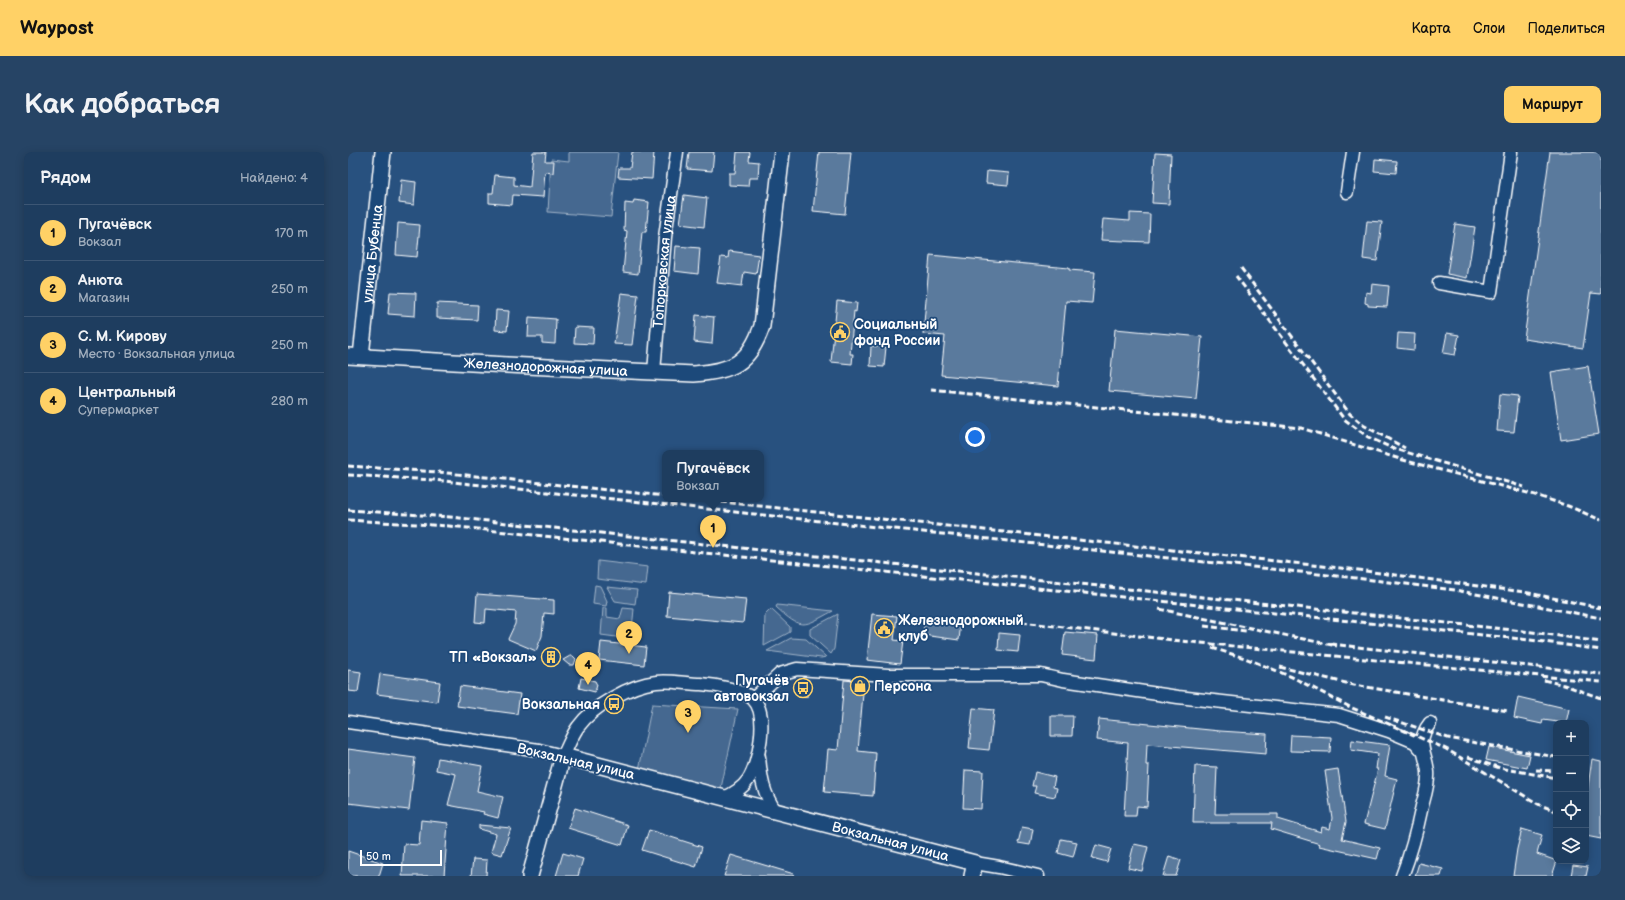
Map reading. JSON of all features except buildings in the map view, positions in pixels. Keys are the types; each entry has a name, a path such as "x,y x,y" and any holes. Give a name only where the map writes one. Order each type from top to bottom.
{"street":[{"name":"улица Бубенца","path":"354,356 383,152"},
{"name":"Топорковская улица","path":"654,372 665,237 677,152"},
{"name":"Железнодорожная улица","path":"354,356 654,372 713,372 742,362 756,342 762,326 782,152"},
{"path":"1347,192 1353,152"},
{"path":"1439,283 1491,292 1511,152"},
{"path":"753,699 780,674 797,669 888,676 1040,675 1178,697 1339,715 1389,731 1415,742 1422,750"},
{"path":"530,876 563,756 578,726 598,708 627,690 656,682 712,685 731,688 753,699 759,710 761,726 758,755 763,788 767,799 783,813"},
{"name":"Вокзальная улица","path":"348,722 539,750 783,813 973,870 999,867 1038,876"},
{"path":"1402,876 1412,852 1427,786 1428,772 1422,750 1424,730 1430,723"},
{"path":"724,798 737,792 748,780 758,755"}],"shaded area":[{"path":"569,152 618,152 611,217 548,212 551,159 569,161"},
{"path":"598,561 648,567 646,585 597,579"},
{"path":"595,585 600,586 607,601 606,606 593,604"},
{"path":"607,587 637,590 635,604 615,601"},
{"path":"777,605 833,611 809,623 803,624 792,620 785,615 776,607"},
{"path":"603,608 607,608 607,617 620,619 623,608 634,609 631,639 601,635"},
{"path":"771,609 790,627 790,632 764,646 765,615"},
{"path":"838,614 834,649 831,654 810,635 810,629"},
{"path":"791,638 806,639 826,657 821,658 767,651"},
{"path":"652,704 738,709 721,788 712,789 639,770"}],"railway":[{"path":"1241,268 1350,414 1363,425 1405,448"},
{"path":"1236,276 1344,419 1368,437 1392,448 1524,487"},
{"path":"931,390 1301,428 1403,460 1535,495 1568,506 1601,520"},
{"path":"348,466 438,472 662,496"},
{"path":"348,475 434,480 1356,578 1455,590 1601,618"},
{"path":"722,502 1350,569 1524,592 1601,608"},
{"path":"348,510 450,517 1532,632 1601,642"},
{"path":"348,520 449,526 1530,640 1601,650"},
{"path":"1159,609 1337,646"},
{"path":"1013,621 1181,641 1601,682"},
{"path":"1204,626 1246,631"},
{"path":"1331,644 1601,674"},
{"path":"1212,648 1245,658 1292,677 1350,707 1446,749 1540,805 1553,810"},
{"path":"1280,667 1354,685 1508,711"},
{"path":"1544,680 1564,685 1601,698"},
{"path":"1385,717 1448,738 1553,756"},
{"path":"1468,757 1500,768 1553,777"},
{"path":"1536,770 1553,771"}],"place":[{"name":"Социальный фонд России","path":"840,332"},
{"name":"Пугачёвск","path":"713,548"},
{"name":"Железнодорожный клуб","path":"884,628"},
{"name":"Анюта","path":"629,654"},
{"name":"ТП «Вокзал»","path":"551,657"},
{"name":"Центральный","path":"588,685"},
{"name":"Персона","path":"860,686"},
{"name":"Пугачёв автовокзал","path":"803,688"},
{"name":"Вокзальная","path":"614,704"},
{"name":"С. М. Кирову","path":"688,733"}]}
